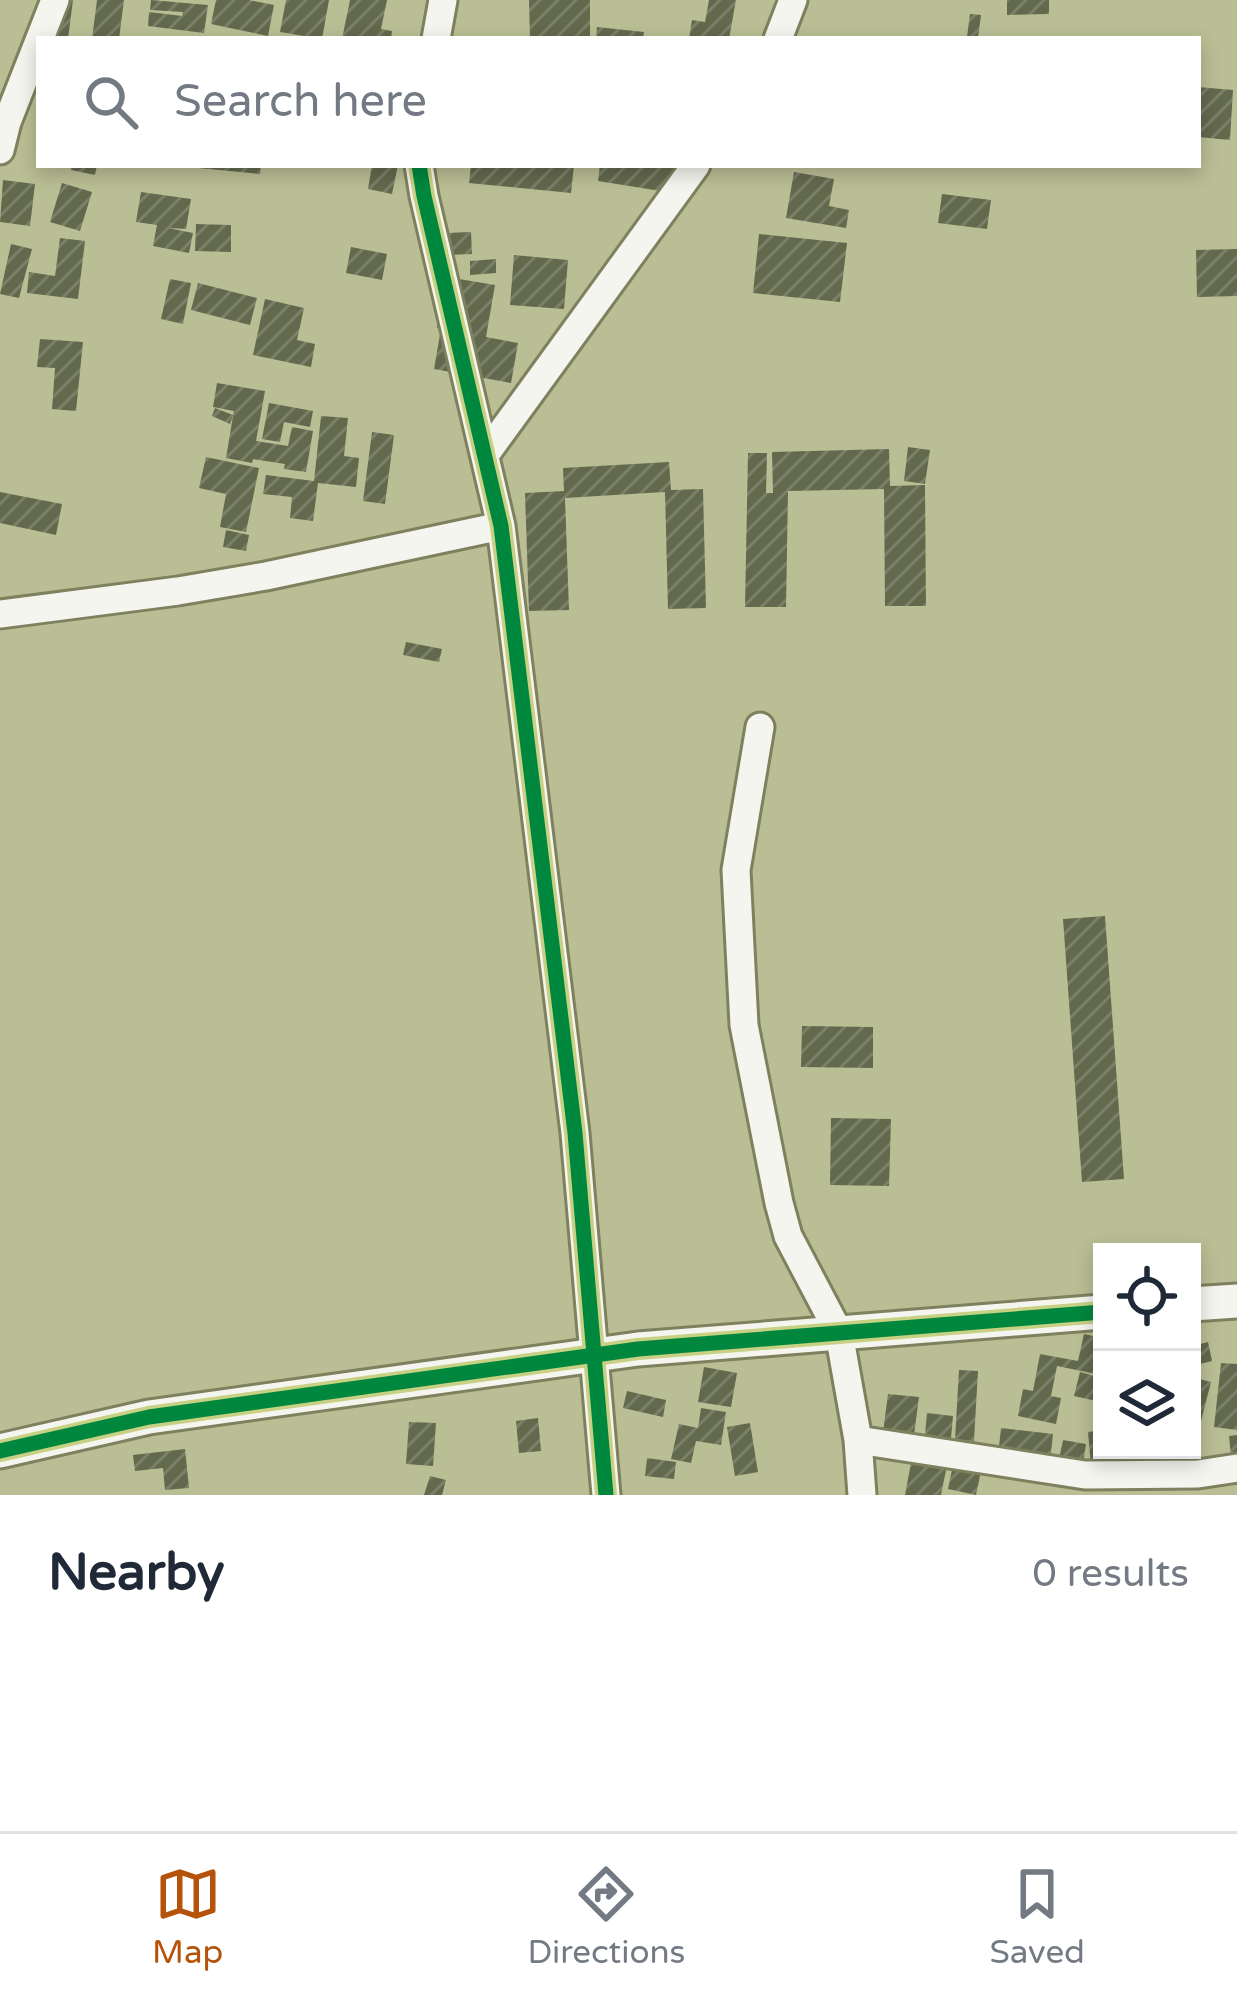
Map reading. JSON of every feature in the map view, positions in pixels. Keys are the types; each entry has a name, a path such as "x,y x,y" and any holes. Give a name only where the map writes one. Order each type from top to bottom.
{"street":[{"path":"41,36 55,0"},
{"path":"437,36 443,0"},
{"path":"779,36 793,0"},
{"path":"0,150 36,48"},
{"path":"419,168 501,526 557,970 606,1495"},
{"path":"485,455 694,168"},
{"path":"0,614 266,576 501,526"},
{"path":"760,727 736,870 744,1025 788,1236 839,1333 858,1439 862,1495"},
{"path":"1201,1303 1237,1300"},
{"path":"0,1451 149,1418 596,1355 1093,1313"},
{"path":"858,1439 1084,1475 1198,1474 1237,1468"}],"building":[{"path":"59,0 73,0 68,36 54,36"},
{"path":"97,0 124,0 119,36 92,36"},
{"path":"151,0 208,5 204,33 148,26 149,12 182,16 183,12 150,10"},
{"path":"216,0 274,5 268,36 211,24"},
{"path":"286,0 329,0 323,36 280,32"},
{"path":"350,0 387,0 381,29 392,31 391,36 343,36"},
{"path":"529,0 590,0 590,36 530,36"},
{"path":"709,0 736,0 730,36 689,36 692,20 705,22"},
{"path":"1007,0 1049,0 1049,14 1007,15"},
{"path":"970,14 981,15 978,36 967,36"},
{"path":"597,27 644,32 643,36 596,36"},
{"path":"1201,87 1233,90 1230,140 1201,137"},
{"path":"71,168 96,168 95,175"},
{"path":"198,168 261,168 260,174"},
{"path":"372,168 397,168 392,194 368,189"},
{"path":"471,168 574,168 571,193 469,183"},
{"path":"600,168 677,168 673,193 598,181"},
{"path":"794,172 834,179 829,206 849,210 846,228 786,218"},
{"path":"3,180 35,184 30,226 0,222"},
{"path":"62,183 92,192 80,231 50,222"},
{"path":"141,192 191,199 186,229 168,228 193,233 189,253 153,246 157,225 136,222"},
{"path":"942,194 991,200 987,229 938,223"},
{"path":"196,224 231,225 231,252 195,251"},
{"path":"471,232 472,254 448,255 446,233"},
{"path":"759,234 847,243 840,302 753,293"},
{"path":"60,238 85,241 78,299 27,293 29,272 55,276"},
{"path":"11,244 32,249 19,298 0,294"},
{"path":"351,247 387,254 382,280 346,273"},
{"path":"1237,249 1237,296 1197,297 1196,250"},
{"path":"514,255 568,260 564,309 510,305"},
{"path":"496,259 496,273 470,275 470,261"},
{"path":"447,277 495,285 486,337 518,343 511,383 434,369"},
{"path":"170,279 191,283 183,324 161,319"},
{"path":"198,283 257,298 250,325 191,310"},
{"path":"265,299 304,308 297,340 315,344 311,367 253,355"},
{"path":"40,339 83,342 76,411 52,409 55,368 37,367"},
{"path":"217,383 265,391 256,441 288,446 292,427 313,431 306,472 284,469 285,464 226,458 233,416 230,424 212,416 215,408 233,415 234,411 213,407"},
{"path":"269,403 313,411 310,427 284,422 280,442 262,439"},
{"path":"321,416 348,418 344,456 359,458 356,487 318,483 313,521 290,518 292,497 263,494 266,475 314,481"},
{"path":"372,432 394,435 385,504 363,501"},
{"path":"908,447 930,450 925,484 904,481"},
{"path":"889,449 890,486 925,485 926,606 885,606 884,489 788,491 786,607 745,607 748,453 767,453 766,493 773,493 772,452"},
{"path":"206,457 259,468 246,532 220,527 226,494 199,488"},
{"path":"669,462 671,490 703,489 706,608 668,609 665,492 565,498 569,610 529,611 525,493 564,491 563,468"},
{"path":"0,492 62,504 56,535 0,523"},
{"path":"226,530 249,535 246,551 223,547"},
{"path":"406,642 442,649 439,662 403,655"},
{"path":"1105,916 1124,1179 1082,1182 1063,919"},
{"path":"802,1026 873,1027 873,1068 801,1067"},
{"path":"831,1118 891,1119 889,1186 830,1185"},
{"path":"1084,1334 1093,1336 1093,1373 1057,1366 1051,1396 1061,1398 1056,1424 1018,1416 1023,1389 1033,1391 1040,1354 1078,1361"},
{"path":"1208,1342 1212,1361 1201,1364 1201,1344"},
{"path":"1221,1363 1237,1364 1237,1430 1214,1427"},
{"path":"704,1367 737,1373 731,1407 698,1402"},
{"path":"959,1370 978,1371 974,1441 955,1440"},
{"path":"1080,1372 1093,1376 1093,1400 1074,1396"},
{"path":"1201,1379 1211,1382 1201,1421"},
{"path":"627,1391 666,1400 663,1417 623,1408"},
{"path":"888,1394 919,1397 913,1443 882,1440"},
{"path":"701,1408 726,1412 721,1445 696,1441 691,1463 671,1459 679,1424 698,1428"},
{"path":"927,1413 953,1416 950,1449 924,1446"},
{"path":"538,1418 541,1451 519,1453 516,1421"},
{"path":"409,1422 436,1423 433,1466 406,1464"},
{"path":"750,1423 758,1472 735,1476 727,1427"},
{"path":"1001,1428 1053,1434 1050,1462 998,1456"},
{"path":"1093,1431 1093,1459 1115,1462 1091,1465 1088,1432"},
{"path":"1237,1435 1237,1456 1231,1457 1229,1436"},
{"path":"1063,1440 1086,1444 1083,1464 1059,1459"},
{"path":"185,1449 189,1488 165,1490 163,1468 135,1471 133,1455"},
{"path":"647,1458 676,1462 674,1479 645,1476"},
{"path":"1140,1459 1156,1459 1156,1466 1141,1468"},
{"path":"911,1463 946,1470 941,1495 905,1495"},
{"path":"953,1465 981,1471 976,1495 948,1489"},
{"path":"430,1476 446,1480 442,1495 424,1495"}],"cycle path":[{"path":"419,168 501,526 575,1133 606,1495"},
{"path":"0,1451 149,1417 638,1349 1093,1313"}]}
